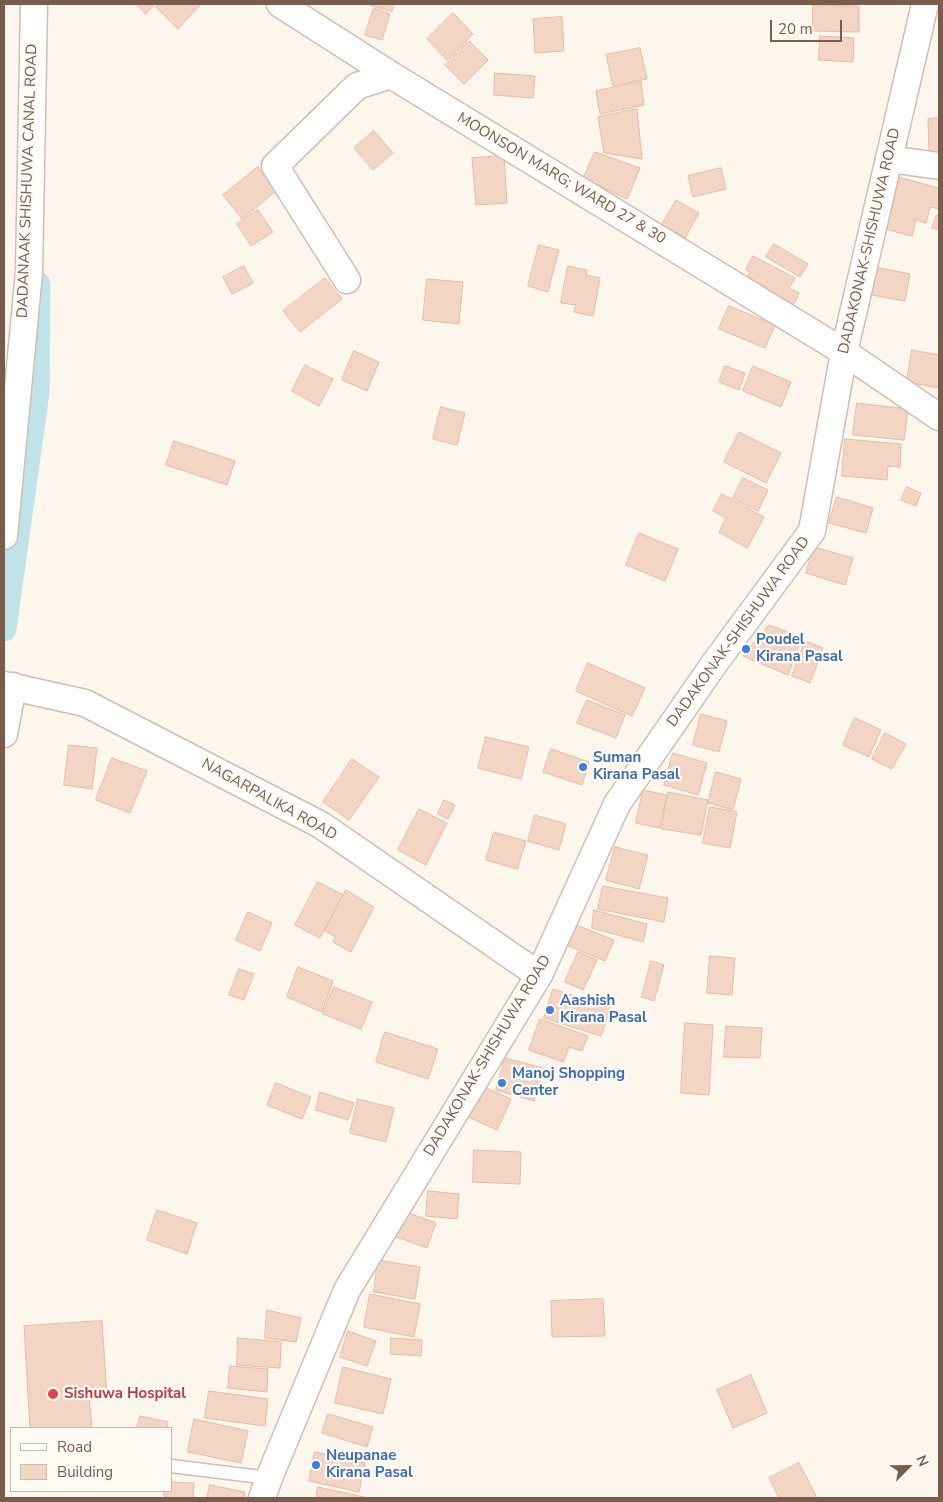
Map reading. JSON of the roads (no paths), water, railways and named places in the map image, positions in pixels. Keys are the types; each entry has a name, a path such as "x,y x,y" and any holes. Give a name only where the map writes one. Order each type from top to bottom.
{"street":[{"name":"DADANAAK SHISHUWA CANAL ROAD","path":"4,536 28,272 34,4"},
{"name":"MOONSON MARG; WARD 27 & 30","path":"280,4 391,75 844,352 939,417"},
{"name":"DADAKONAK-SHISHUWA ROAD","path":"265,1488 347,1290 539,975 618,804 714,664 812,531 844,352 926,4"},
{"path":"346,280 275,166 357,86 391,75"},
{"path":"888,160 939,166"},
{"path":"4,734 8,686"},
{"name":"NAGARPALIKA ROAD","path":"8,686 85,702 322,825 539,975"}],"lane":[{"path":"172,1466 265,1488"}],"waterway":[{"path":"4,629 37,392 38,284"}],"place":[{"name":"Poudel Kirana Pasal","path":"746,649"},
{"name":"Suman Kirana Pasal","path":"583,767"},
{"name":"Aashish Kirana Pasal","path":"550,1010"},
{"name":"Manoj Shopping Center","path":"502,1083"},
{"name":"Sishuwa Hospital","path":"53,1394"},
{"name":"Neupanae Kirana Pasal","path":"316,1465"}]}
